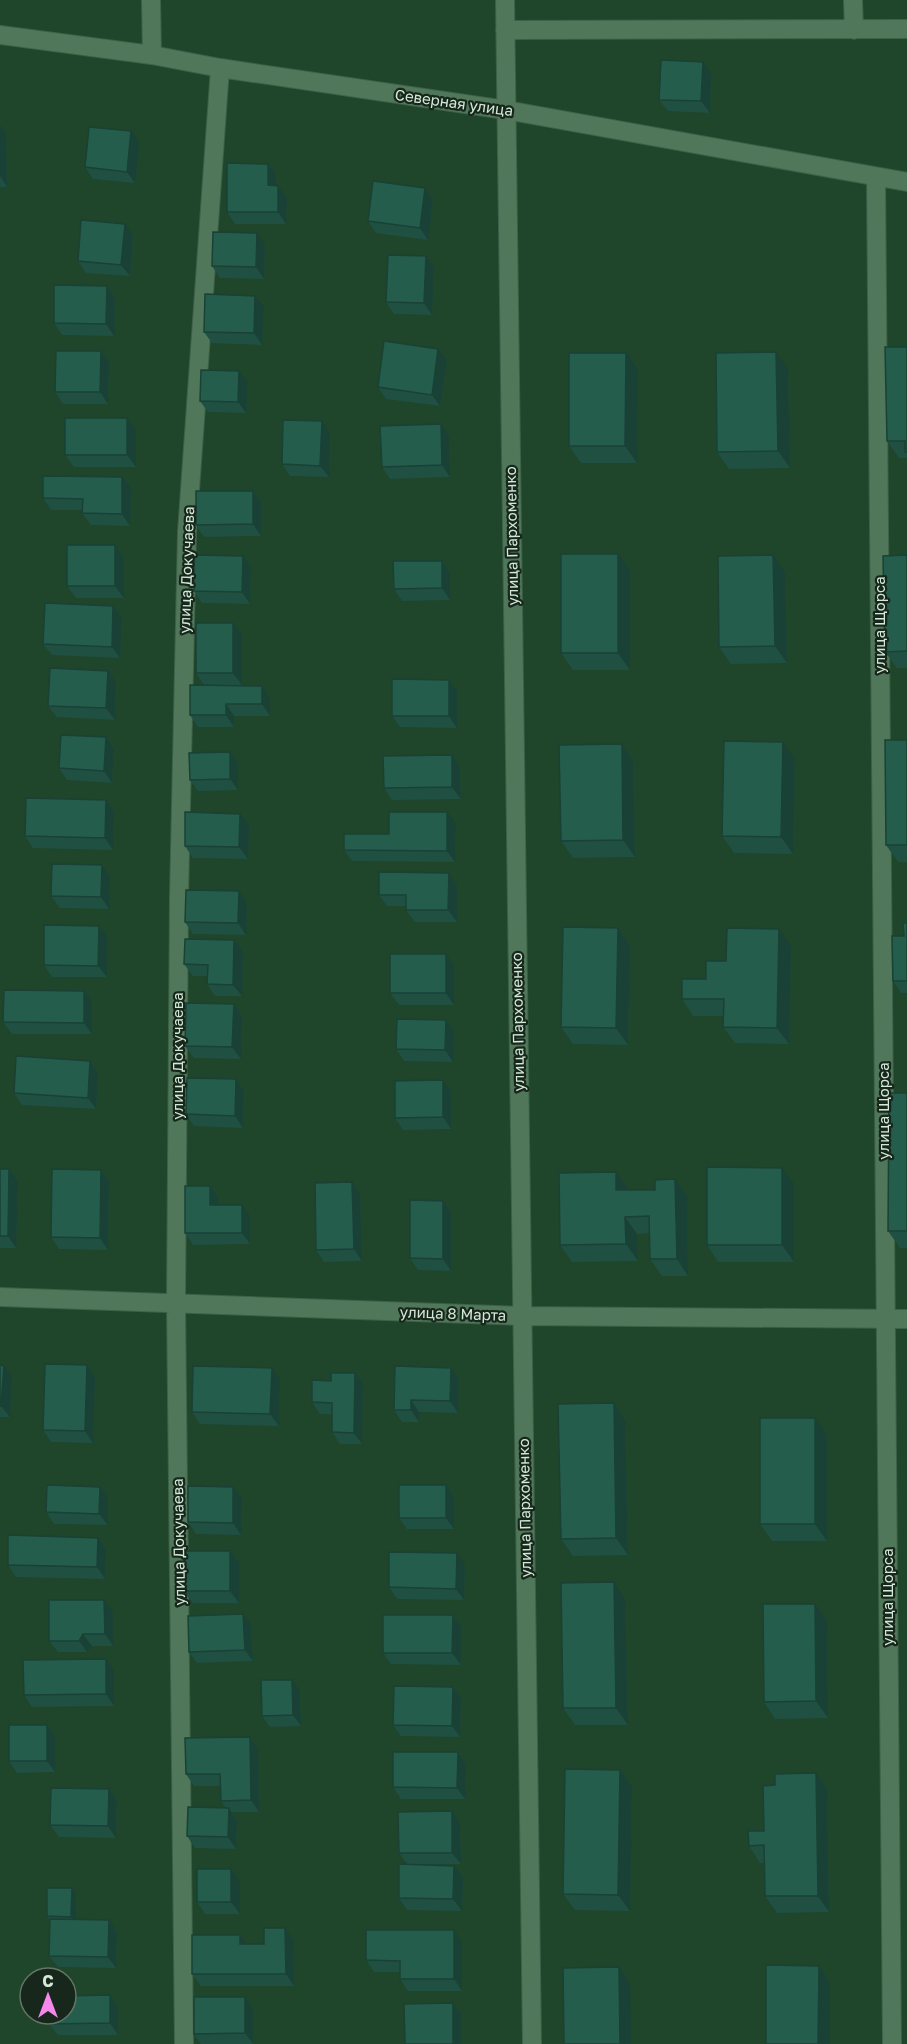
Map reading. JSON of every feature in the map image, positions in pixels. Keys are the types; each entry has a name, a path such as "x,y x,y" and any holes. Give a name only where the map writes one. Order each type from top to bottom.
{"street":[{"path":"151,0 152,55"},
{"name":"улица Пархоменко","path":"505,0 532,2044"},
{"path":"853,0 854,30"},
{"path":"505,30 907,29"},
{"name":"Северная улица","path":"0,35 152,55 220,68 506,110 907,182"},
{"name":"улица Докучаева","path":"184,2044 176,1303 179,897 187,532 220,68"},
{"name":"улица Щорса","path":"876,177 892,2044"},
{"name":"улица 8 Марта","path":"0,1297 522,1316 907,1319"}],"building":[{"path":"661,60 703,62 701,101 659,100"},
{"path":"89,127 131,131 127,172 85,167"},
{"path":"227,163 268,164 268,185 278,186 278,212 227,212"},
{"path":"373,181 425,188 420,228 368,221"},
{"path":"81,220 125,224 121,265 78,261"},
{"path":"213,232 257,233 256,267 212,266"},
{"path":"388,255 426,256 424,303 386,302"},
{"path":"54,285 107,286 106,324 54,323"},
{"path":"205,294 255,296 254,333 204,332"},
{"path":"384,341 438,349 432,395 378,387"},
{"path":"885,347 907,347 907,452 905,452 905,441 887,441"},
{"path":"56,351 101,351 100,392 55,392"},
{"path":"776,352 778,451 717,452 716,353"},
{"path":"569,353 626,353 625,446 569,446"},
{"path":"201,370 239,371 238,402 200,401"},
{"path":"65,418 127,418 127,455 65,455"},
{"path":"283,420 322,421 320,466 282,464"},
{"path":"441,424 442,465 382,467 380,426"},
{"path":"43,476 122,477 122,514 82,513 83,499 43,498"},
{"path":"196,491 253,491 253,524 196,525"},
{"path":"67,545 115,545 115,586 67,586"},
{"path":"561,554 618,554 618,653 561,653"},
{"path":"194,555 243,556 242,592 194,591"},
{"path":"773,555 775,646 719,647 718,556"},
{"path":"907,555 907,651 885,652 883,556"},
{"path":"393,561 442,561 442,588 394,589"},
{"path":"45,603 113,606 112,647 43,644"},
{"path":"196,623 233,623 233,673 196,673"},
{"path":"50,668 108,671 106,708 48,706"},
{"path":"392,679 449,680 449,716 392,716"},
{"path":"190,685 262,686 262,704 226,704 226,715 190,715"},
{"path":"61,735 106,737 104,771 59,768"},
{"path":"885,740 907,740 907,845 886,845"},
{"path":"724,741 783,742 781,837 722,836"},
{"path":"622,744 623,840 561,841 559,745"},
{"path":"230,752 230,779 190,780 189,753"},
{"path":"452,755 452,787 384,788 383,756"},
{"path":"26,798 106,800 105,838 25,836"},
{"path":"185,812 240,814 239,847 185,846"},
{"path":"389,812 447,812 447,851 344,850 344,834 389,834"},
{"path":"52,864 102,865 101,897 51,896"},
{"path":"379,872 449,873 448,910 406,910 406,895 379,895"},
{"path":"186,890 239,891 238,923 185,922"},
{"path":"903,923 907,923 907,981 893,981 892,936 904,936"},
{"path":"44,925 99,926 98,966 44,965"},
{"path":"563,927 618,928 616,1028 561,1027"},
{"path":"727,928 779,929 777,1028 723,1027 724,999 682,999 682,979 706,979 706,961 726,961"},
{"path":"185,939 234,940 233,985 207,984 208,965 184,964"},
{"path":"390,954 446,954 446,993 390,993"},
{"path":"4,990 84,991 84,1023 3,1022"},
{"path":"186,1003 234,1004 232,1047 185,1046"},
{"path":"397,1019 446,1020 445,1050 396,1049"},
{"path":"16,1056 90,1061 88,1098 14,1093"},
{"path":"187,1078 236,1079 235,1116 186,1114"},
{"path":"443,1080 443,1117 395,1118 395,1081"},
{"path":"889,1093 907,1093 907,1231 888,1231"},
{"path":"707,1167 782,1168 782,1245 707,1245"},
{"path":"0,1169 9,1169 8,1236 0,1236"},
{"path":"52,1169 101,1170 100,1238 51,1237"},
{"path":"616,1172 616,1190 655,1190 655,1180 675,1179 677,1259 650,1259 649,1216 625,1217 626,1244 560,1245 559,1173"},
{"path":"352,1182 354,1249 316,1250 315,1183"},
{"path":"185,1186 210,1186 210,1205 242,1205 242,1233 185,1233"},
{"path":"410,1200 443,1201 443,1259 410,1258"},
{"path":"45,1364 87,1365 85,1431 43,1430"},
{"path":"0,1365 4,1366 1,1406 0,1406"},
{"path":"193,1366 272,1368 270,1414 192,1412"},
{"path":"395,1366 451,1368 450,1401 411,1400 411,1410 394,1410"},
{"path":"331,1373 355,1373 354,1433 332,1432 332,1403 312,1402 312,1380 331,1381"},
{"path":"614,1403 616,1538 561,1539 558,1404"},
{"path":"760,1418 815,1418 815,1524 760,1524"},
{"path":"47,1485 100,1487 99,1514 46,1512"},
{"path":"399,1485 446,1485 446,1518 399,1518"},
{"path":"188,1486 233,1487 233,1523 188,1522"},
{"path":"8,1535 98,1538 97,1567 8,1565"},
{"path":"184,1551 230,1551 230,1591 184,1591"},
{"path":"389,1552 457,1553 456,1589 389,1587"},
{"path":"614,1582 616,1708 563,1708 561,1583"},
{"path":"49,1600 104,1600 105,1634 83,1634 79,1641 49,1641"},
{"path":"763,1604 815,1604 816,1701 764,1702"},
{"path":"243,1614 245,1650 189,1652 188,1616"},
{"path":"383,1615 453,1615 452,1653 383,1653"},
{"path":"106,1659 106,1694 24,1695 23,1660"},
{"path":"261,1680 292,1680 293,1715 262,1716"},
{"path":"394,1686 453,1687 452,1726 393,1725"},
{"path":"9,1725 47,1725 47,1761 9,1761"},
{"path":"250,1737 251,1800 221,1801 220,1774 186,1774 185,1738"},
{"path":"393,1752 458,1752 457,1788 393,1787"},
{"path":"565,1769 620,1770 618,1895 563,1894"},
{"path":"816,1773 818,1896 765,1896 764,1845 749,1846 748,1831 764,1831 763,1786 775,1785 775,1774"},
{"path":"51,1788 109,1789 108,1826 50,1825"},
{"path":"188,1807 229,1808 228,1837 187,1836"},
{"path":"452,1811 452,1853 399,1853 398,1812"},
{"path":"399,1864 454,1866 453,1899 399,1898"},
{"path":"197,1869 231,1869 231,1902 197,1902"},
{"path":"47,1888 72,1888 71,1917 47,1916"},
{"path":"50,1919 109,1920 108,1957 49,1956"},
{"path":"264,1928 285,1928 286,1974 192,1974 192,1935 240,1935 240,1944 264,1944"},
{"path":"366,1930 454,1930 454,1979 400,1979 400,1961 366,1960"},
{"path":"766,1965 819,1966 818,2044 766,2044"},
{"path":"619,1967 620,2044 564,2044 563,1968"},
{"path":"110,1995 110,2023 78,2024 78,1996"},
{"path":"194,1997 245,1997 245,2033 194,2034"},
{"path":"453,2003 453,2044 405,2044 404,2004"}]}
